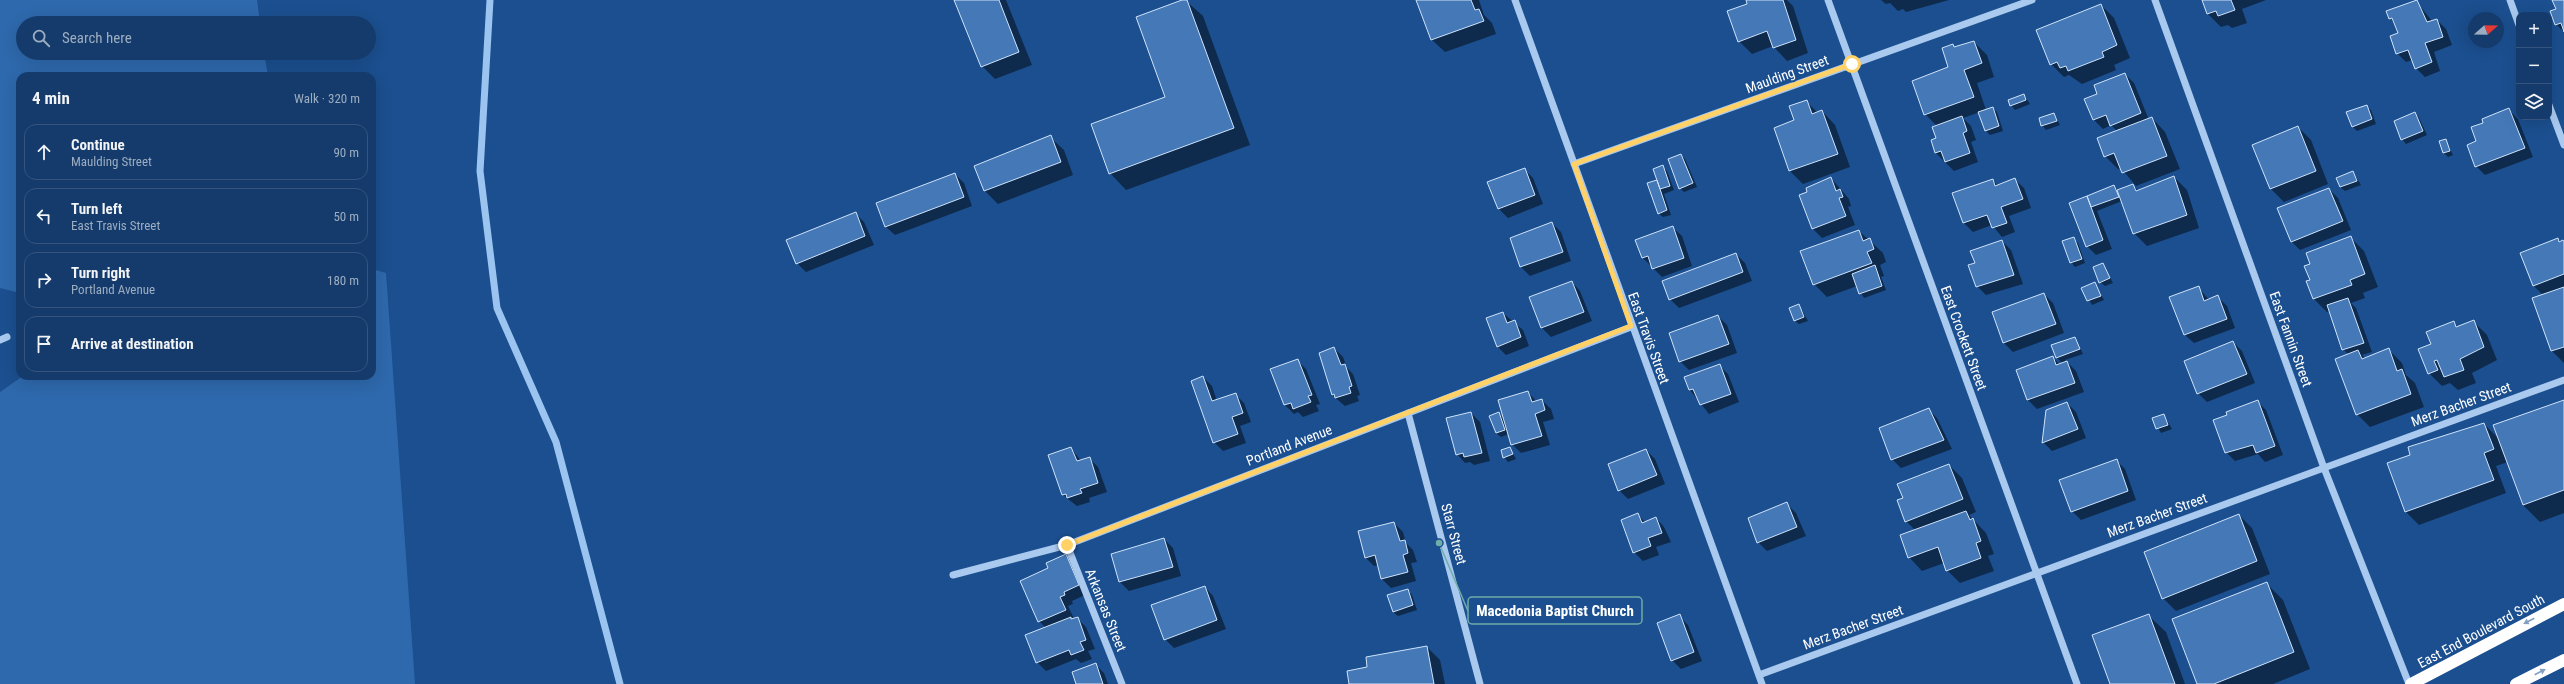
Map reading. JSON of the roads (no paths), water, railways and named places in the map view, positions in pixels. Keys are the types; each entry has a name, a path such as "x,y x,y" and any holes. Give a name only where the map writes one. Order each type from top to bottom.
{"highway":[{"name":"East End Boulevard South","path":"2410,684 2564,604"},
{"path":"2516,684 2564,660"}],"street":[{"name":"East Travis Street","path":"1515,0 1631,326 1762,684"},
{"name":"East Crockett Street","path":"1828,0 2035,574 2077,684"},
{"name":"Maulding Street","path":"1574,164 2032,0"},
{"name":"East Fannin Street","path":"2155,0 2324,468 2410,684"},
{"path":"2510,0 2516,17"},
{"path":"2552,113 2564,146"},
{"name":"Portland Avenue","path":"953,575 1067,545 1631,326"},
{"name":"Merz Bacher Street","path":"1759,675 2564,380"},
{"name":"Starr Street","path":"1408,413 1480,684"},
{"name":"Arkansas Street","path":"1067,545 1122,684"}],"waterway":[{"path":"490,0 480,171 497,308 556,442 620,684"}],"place":[{"name":"Macedonia Baptist Church","path":"1439,543"}]}
